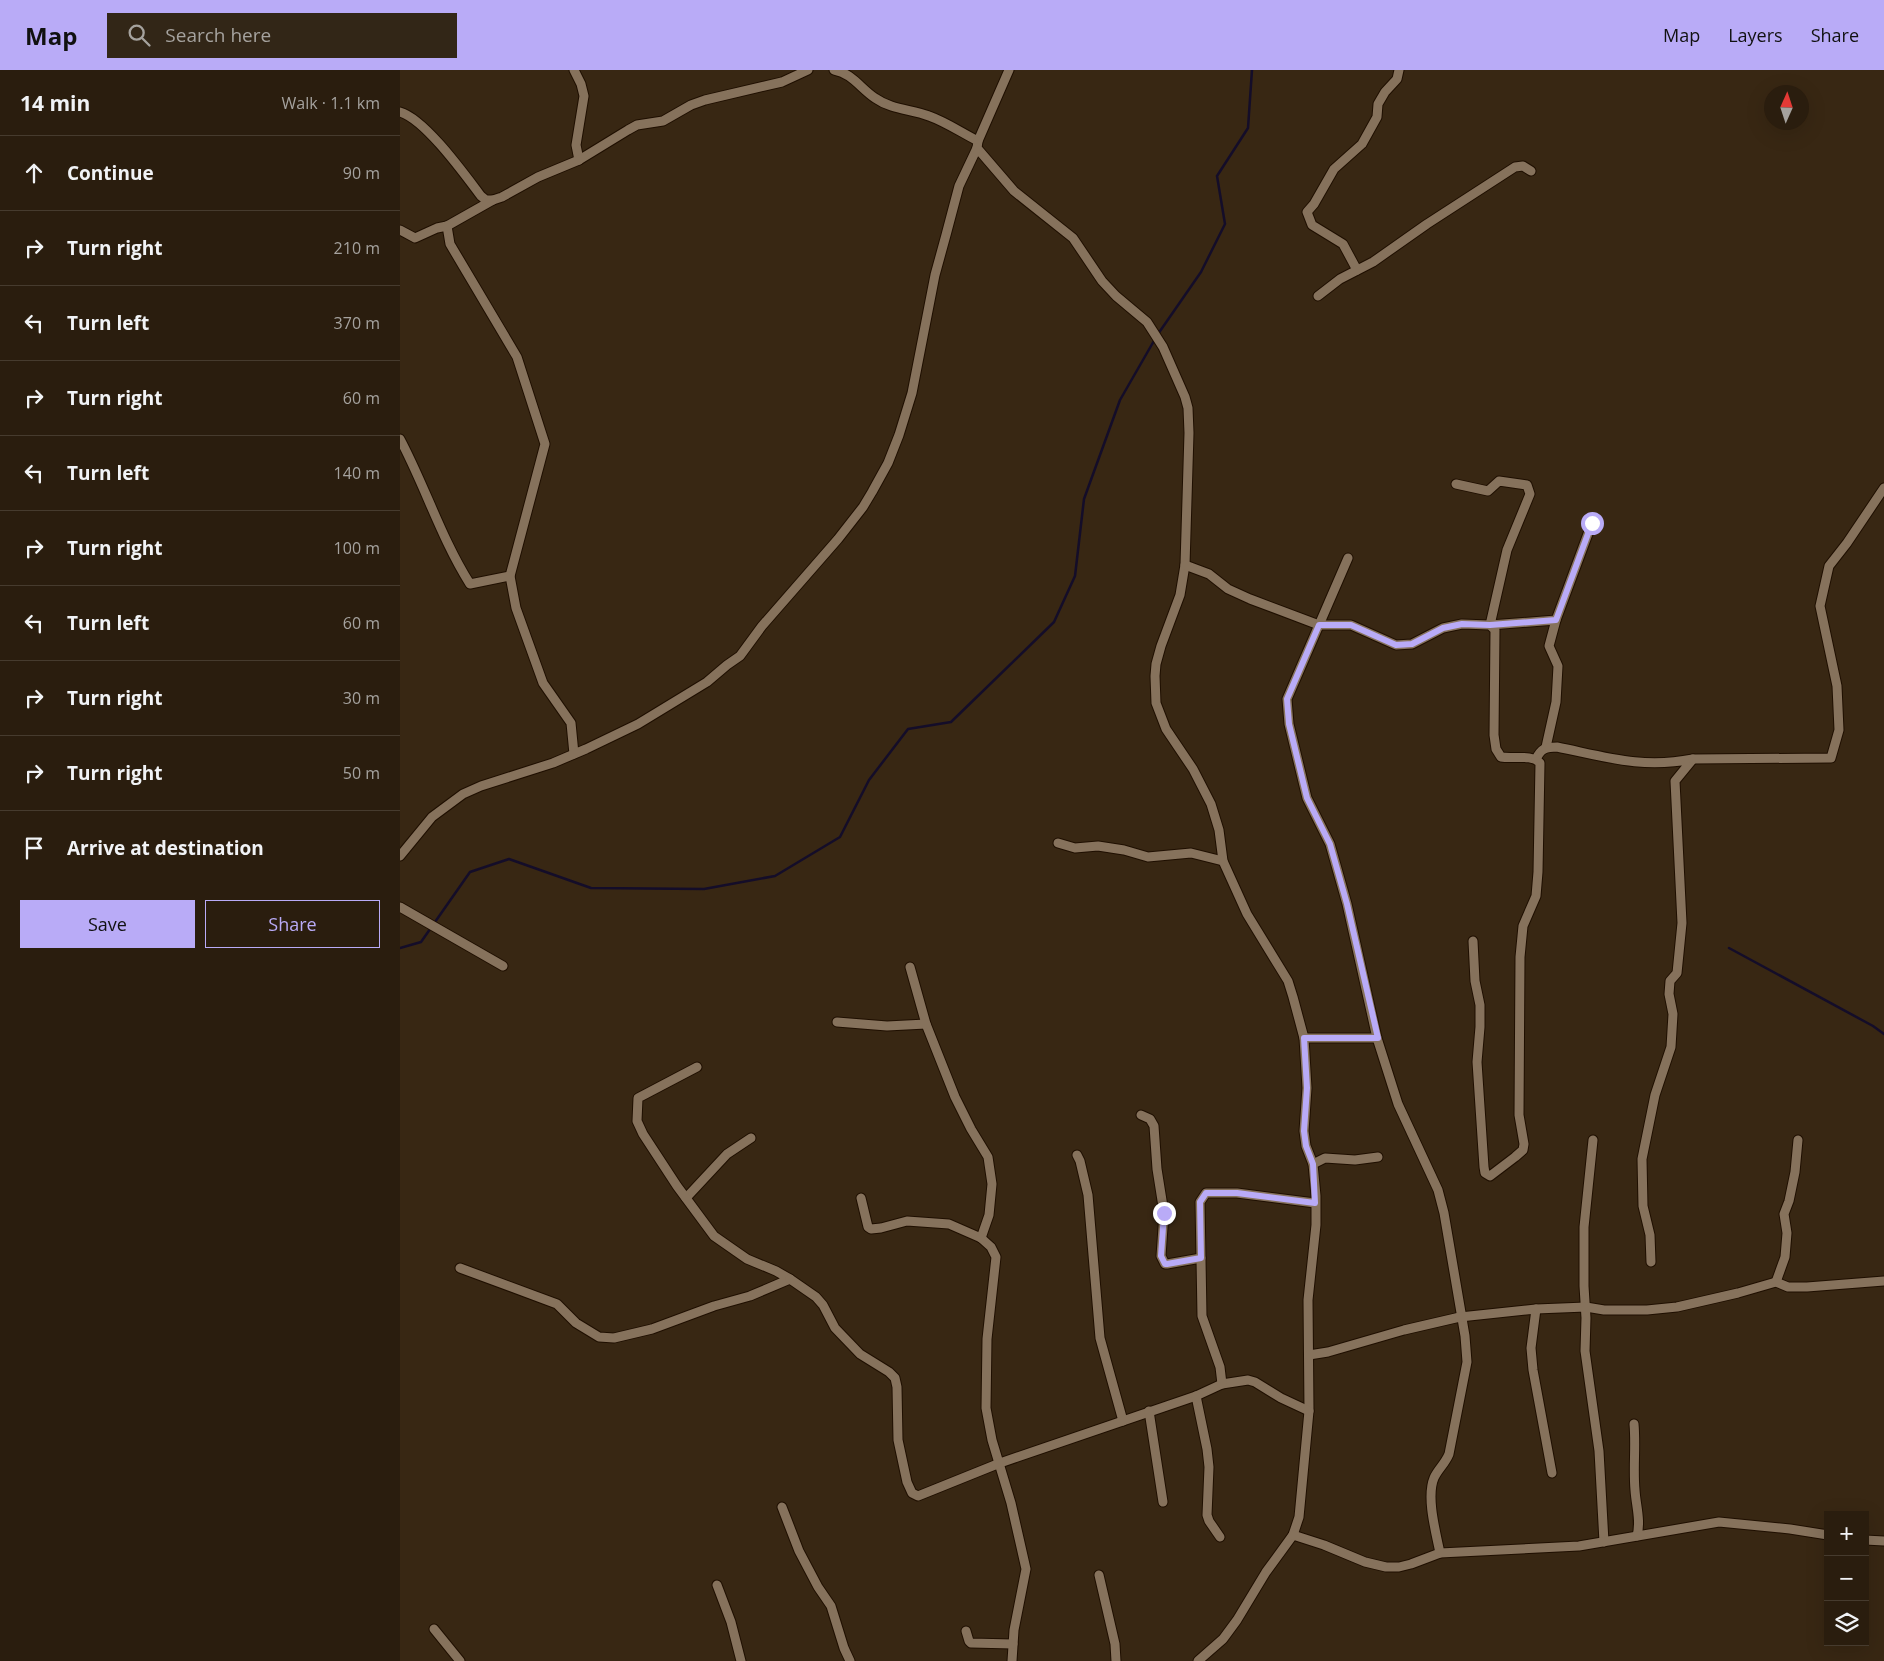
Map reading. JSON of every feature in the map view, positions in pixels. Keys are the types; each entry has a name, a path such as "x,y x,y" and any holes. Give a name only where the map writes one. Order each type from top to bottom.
{"street":[{"path":"574,70 581,84 584,96 576,146 578,160"},
{"path":"400,230 416,238 437,228 447,226 538,177 578,160 638,126 663,122 680,110 705,100 782,82 808,70"},
{"path":"834,70 851,77 872,97 882,103 905,111 929,116 977,144 1014,191 1072,238 1102,281 1116,296 1147,322 1163,347 1188,408 1185,565 1180,595 1156,664 1156,703 1166,729 1193,769 1211,804 1219,830 1224,861 1247,914 1288,981 1294,997 1304,1038 1307,1088 1304,1131 1306,1146 1313,1164 1316,1225 1308,1300 1309,1411 1299,1517 1293,1535 1222,1639 1198,1661"},
{"path":"400,856 432,817 463,794 574,754 638,724 707,682 740,656 762,626 838,539 863,507 888,462 907,413 935,275 959,186 1009,70"},
{"path":"1358,270 1343,244 1312,225 1307,212 1314,204 1334,169 1362,144 1377,117 1378,104 1385,92 1397,79 1399,70"},
{"path":"400,112 406,114 438,142 481,196 486,200 493,200"},
{"path":"1318,296 1340,279 1373,262 1427,224 1515,167 1523,166 1531,170"},
{"path":"447,226 450,244 517,357 545,444 510,576 516,608 542,683 571,723 574,754"},
{"path":"400,439 414,465 450,549 470,584 510,576"},
{"path":"1456,484 1488,491 1499,481 1527,485 1530,494 1507,550 1490,625"},
{"path":"1536,759 1540,751 1546,747 1556,747 1633,763 1658,764 1693,759 1831,758 1839,730 1837,686 1820,606 1829,566 1884,488"},
{"path":"1546,747 1556,702 1558,666 1549,646 1556,620 1592,523"},
{"path":"1348,558 1287,699 1289,724 1307,798 1330,844 1347,904 1378,1038 1398,1104 1438,1190 1465,1336 1467,1362 1449,1454 1446,1463 1434,1477 1432,1485 1433,1513 1440,1552"},
{"path":"1185,565 1209,574 1228,589 1250,599 1319,625 1351,625 1396,645 1412,644 1443,628 1462,624 1490,625 1556,620"},
{"path":"1473,941 1475,981 1480,1005 1480,1027 1476,1062 1478,1104 1485,1173 1490,1176 1523,1150 1524,1144 1519,1115 1520,957 1523,926 1536,896 1540,763 1536,759 1512,759 1501,756 1496,749 1494,735 1495,630 1490,625"},
{"path":"1651,1262 1650,1235 1643,1206 1642,1159 1655,1095 1671,1047 1670,981 1677,973 1682,923 1675,781 1693,759"},
{"path":"1058,843 1075,848 1098,846 1148,857 1191,853 1224,861"},
{"path":"400,908 504,966"},
{"path":"910,967 926,1024 955,1096 971,1129 988,1157 992,1184 989,1215 981,1238"},
{"path":"837,1022 887,1026 926,1024"},
{"path":"1304,1038 1378,1038"},
{"path":"697,1068 642,1094 638,1098 637,1121 643,1134 714,1236 746,1259 790,1279 820,1301 835,1328 860,1354 889,1372 894,1378 897,1387 898,1440 907,1482 912,1493 918,1496 1000,1463 1196,1396 1222,1384 1241,1380 1255,1382 1309,1411"},
{"path":"1141,1115 1150,1119 1154,1126 1157,1169 1164,1213 1161,1256 1163,1261 1167,1264 1201,1258"},
{"path":"686,1198 727,1154 751,1138"},
{"path":"1593,1140 1584,1227 1585,1362 1599,1451 1604,1542"},
{"path":"1776,1282 1785,1257 1786,1233 1784,1214 1789,1201 1795,1172 1798,1140"},
{"path":"1077,1155 1088,1195 1100,1338 1123,1420"},
{"path":"1313,1164 1325,1158 1355,1160 1378,1158"},
{"path":"1222,1384 1220,1366 1202,1316 1200,1202 1206,1193 1237,1193 1315,1203"},
{"path":"861,1198 870,1229 882,1228 907,1221 949,1224 981,1238 991,1247 996,1257 988,1339 986,1408 992,1440 1012,1503 1026,1570 1013,1644 1012,1661"},
{"path":"460,1268 557,1304 576,1322 599,1337 614,1338 652,1329 714,1306 750,1296 790,1279"},
{"path":"1309,1355 1323,1354 1410,1328 1460,1317 1536,1309 1586,1307 1604,1310 1647,1310 1677,1307 1776,1282 1788,1287 1807,1287 1884,1281"},
{"path":"1536,1309 1531,1348 1533,1370 1552,1473"},
{"path":"1196,1396 1209,1467 1207,1515 1220,1537"},
{"path":"1149,1411 1163,1502"},
{"path":"1634,1424 1636,1441 1635,1488 1639,1519 1637,1536"},
{"path":"782,1507 799,1551 818,1587 831,1606 850,1661"},
{"path":"1293,1535 1324,1545 1365,1562 1386,1567 1399,1567 1440,1552 1562,1548 1719,1522 1824,1534"},
{"path":"1869,1540 1883,1540"},
{"path":"1099,1575 1115,1644 1116,1661"},
{"path":"717,1585 731,1622 741,1661"},
{"path":"434,1629 460,1661"},
{"path":"966,1631 971,1643 1013,1644"}],"waterway":[{"path":"1158,334 1201,272 1225,224 1217,176 1248,128 1252,70"},
{"path":"400,948 421,942 470,872 509,859 591,888 704,889 775,876 840,837 869,780 908,729 951,722 1054,622 1075,576 1084,499 1120,400 1155,339"},
{"path":"1729,948 1873,1026 1884,1034"}],"route":[{"path":"1164,1213 1161,1256 1165,1264 1167,1264 1201,1258 1200,1202 1206,1193 1237,1193 1315,1203 1313,1164 1306,1146 1304,1131 1307,1088 1304,1038 1378,1038 1347,904 1330,844 1307,798 1289,724 1287,699 1319,625 1351,625 1396,645 1412,644 1443,628 1456,627 1462,624 1490,625 1556,620 1592,523"}]}
